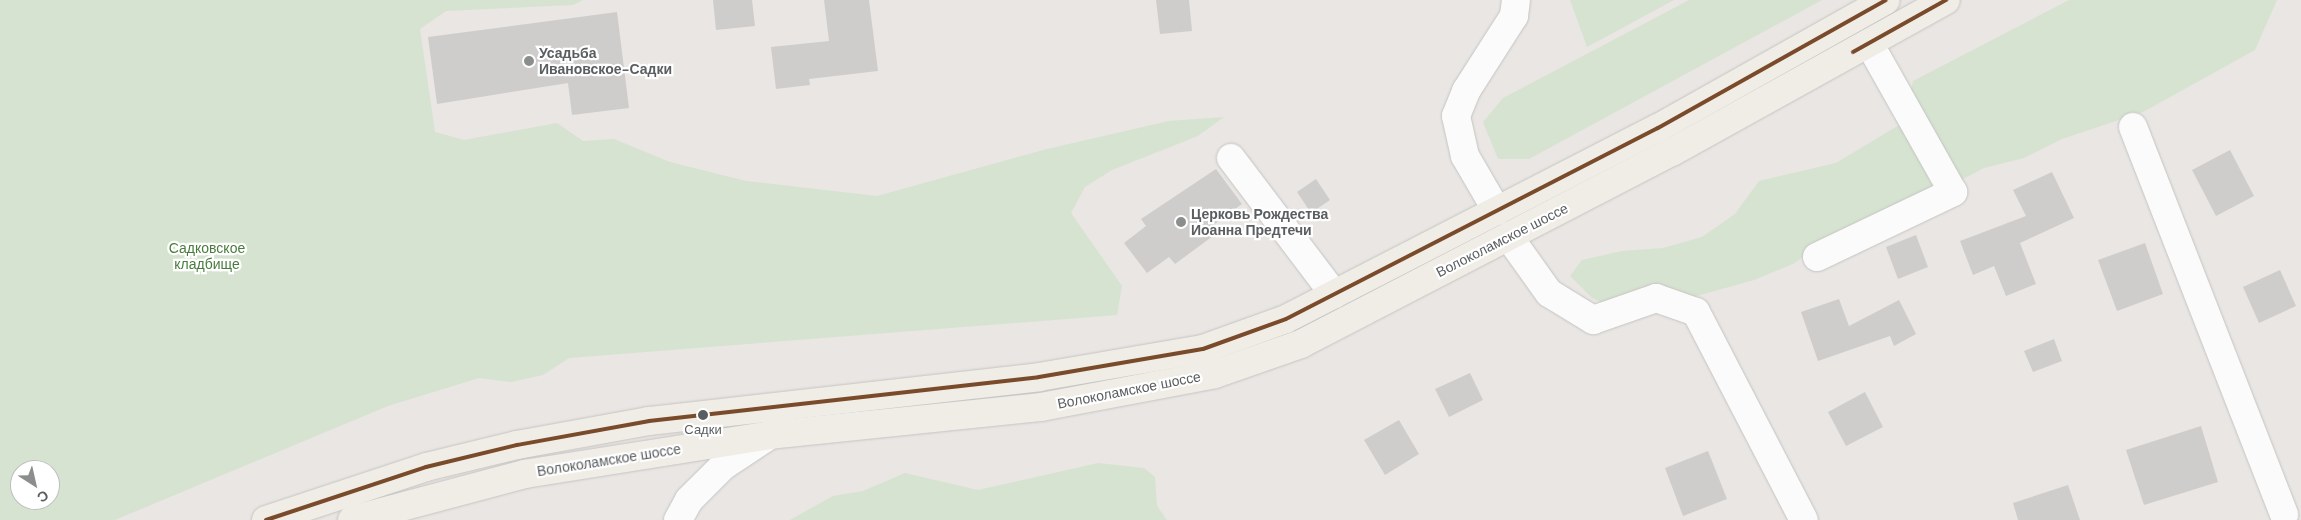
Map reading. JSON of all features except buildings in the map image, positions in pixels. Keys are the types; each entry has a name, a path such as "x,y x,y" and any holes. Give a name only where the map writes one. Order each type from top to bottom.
{"main road":[{"name":"Волоколамское шоссе","path":"266,520 426,467 517,444 648,421 1039,376 1203,349 1286,319 1658,128 1886,0"},
{"name":"Волоколамское шоссе","path":"352,520 525,474 770,435 1041,406 1215,374 1301,344 1509,237 1946,0"}],"lane":[{"path":"1497,211 1465,156 1456,116 1466,91 1510,24 1516,0"},
{"path":"1817,257 1953,192 1869,43"},
{"path":"2133,127 2285,514"},
{"path":"1231,158 1334,294"},
{"path":"1509,237 1549,293 1593,320 1656,298 1696,312 1804,520"},
{"path":"680,519 723,466 770,435"}],"green space":[{"name":"Садковское кладбище","path":"0,0 583,0 573,5 446,11 420,29 435,132 464,140 557,123 583,141 614,139 670,162 746,181 877,196 1047,149 1169,121 1224,117 1198,136 1112,170 1085,187 1071,213 1122,286 1117,315 569,358 543,375 511,382 479,378 388,406 115,520 0,520"},
{"path":"1570,0 1674,0 1587,47"},
{"path":"1689,0 1822,0 1529,159 1498,159 1483,122 1503,98"},
{"path":"2069,0 2277,0 2255,50 2143,112 2062,139 2024,158 1984,168 1870,228 1829,239 1793,264 1754,280 1629,315 1592,298 1570,276 1582,260 1622,251 1663,248 1702,237 1735,214 1759,181 1836,163 1904,122 1913,81"},
{"path":"1098,463 1144,468 1155,477 1157,506 1167,520 790,520 833,496 863,491 905,473 978,490"}],"transit line":[{"path":"266,520 426,467 517,445 649,421 1039,377 1203,349 1286,319 1658,128 1886,0"},
{"path":"1853,52 1946,0"}],"place":[{"name":"Усадьба Ивановское-Садки","path":"529,61"},
{"name":"Церковь Рождества Иоанна Предтечи","path":"1181,222"},
{"name":"Садки","path":"703,415"}]}
